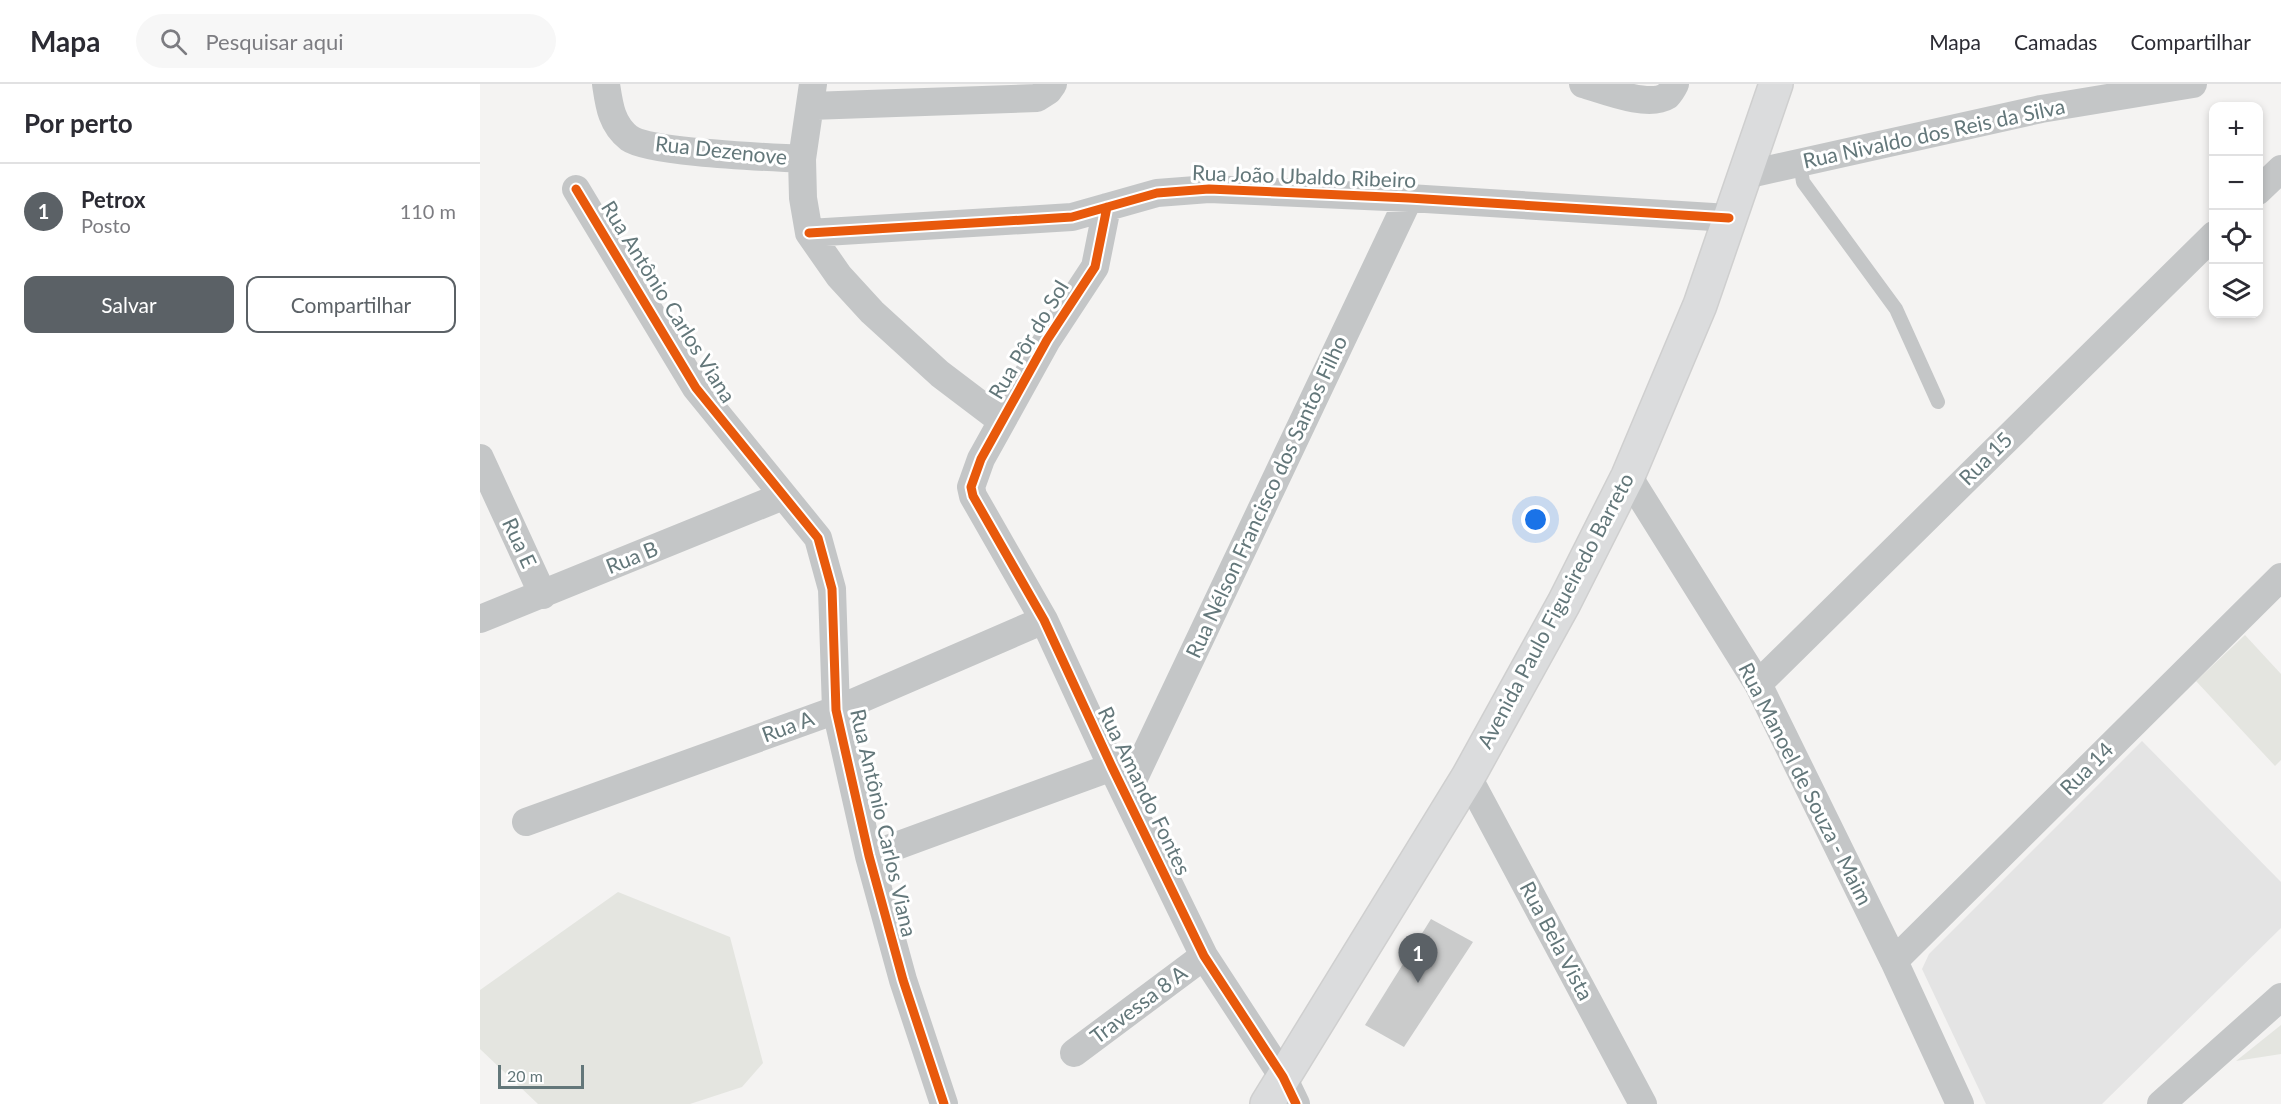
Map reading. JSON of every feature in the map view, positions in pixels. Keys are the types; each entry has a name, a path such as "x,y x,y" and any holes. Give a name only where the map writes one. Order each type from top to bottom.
{"main road":[{"name":"Avenida Paulo Figueiredo Barreto","path":"1282,1095 1468,777 1564,603 1628,476 1696,315 1776,84"}],"street":[{"name":"Rua Dezenove","path":"606,84 610,111 615,122 633,140 679,150 802,159"},
{"path":"812,95 1036,98 1048,91 1053,84"},
{"path":"1583,84 1631,98 1654,100 1672,90"},
{"name":"Rua Nivaldo dos Reis da Silva","path":"1745,175 2041,109 2193,84"},
{"name":"Rua Dezenove","path":"809,234 803,198 802,159 812,95"},
{"path":"2263,187 2281,169"},
{"name":"Rua Antônio Carlos Viana","path":"576,189 696,388 818,538 832,589 836,710 869,856 903,980 944,1104"},
{"name":"Rua João Ubaldo Ribeiro","path":"809,234 1072,217 1157,193 1209,189 1409,198 1729,218"},
{"name":"Rua Nélson Francisco dos Santos Filho","path":"1126,795 1409,198"},
{"name":"Rua Pôr do Sol","path":"971,487 981,459 1047,340 1095,267 1107,207"},
{"path":"809,234 838,276 872,312 940,374 1002,421"},
{"name":"Rua 15","path":"1758,684 2209,240"},
{"name":"Rua E","path":"480,458 543,595"},
{"name":"Rua Manoel de Souza - Maim","path":"1628,476 1758,684 1894,961 1960,1104"},
{"name":"Rua Amando Fontes","path":"971,487 977,505 1044,620 1112,768 1204,956 1282,1095"},
{"name":"Rua B","path":"480,619 783,496"},
{"name":"Rua 14","path":"1894,961 2281,577"},
{"name":"Rua A","path":"526,822 836,710 1044,620"},
{"path":"869,856 1112,768"},
{"name":"Rua Bela Vista","path":"1468,777 1643,1104"},
{"name":"Travessa 8 A","path":"1074,1053 1204,956"},
{"path":"2161,1104 2281,996"}],"lane":[{"path":"1800,163 1803,182 1815,202 1896,309 1938,402"}],"shaded area":[{"path":"2245,635 2281,674 2281,760 2275,766 2196,681"},
{"path":"2142,741 2281,882 2281,928 2102,1104 1986,1104 1922,969 1929,954"},
{"path":"618,892 730,937 763,1063 742,1087 690,1104 538,1104 480,1049 480,990"},
{"path":"2281,1025 2281,1054 2236,1061"}],"building":[{"path":"1431,919 1473,942 1404,1047 1365,1025"}],"cycle path":[{"path":"576,189 696,388 818,538 832,589 836,710 869,856 903,980 944,1104"},
{"path":"809,233 1072,217 1157,193 1209,189 1409,198 1729,218"},
{"path":"1107,207 1095,267 1047,340 981,459 971,487 973,496 1044,620 1112,767 1204,956 1283,1077 1296,1104"}],"place":[{"name":"Petrox","path":"1418,983"}]}
